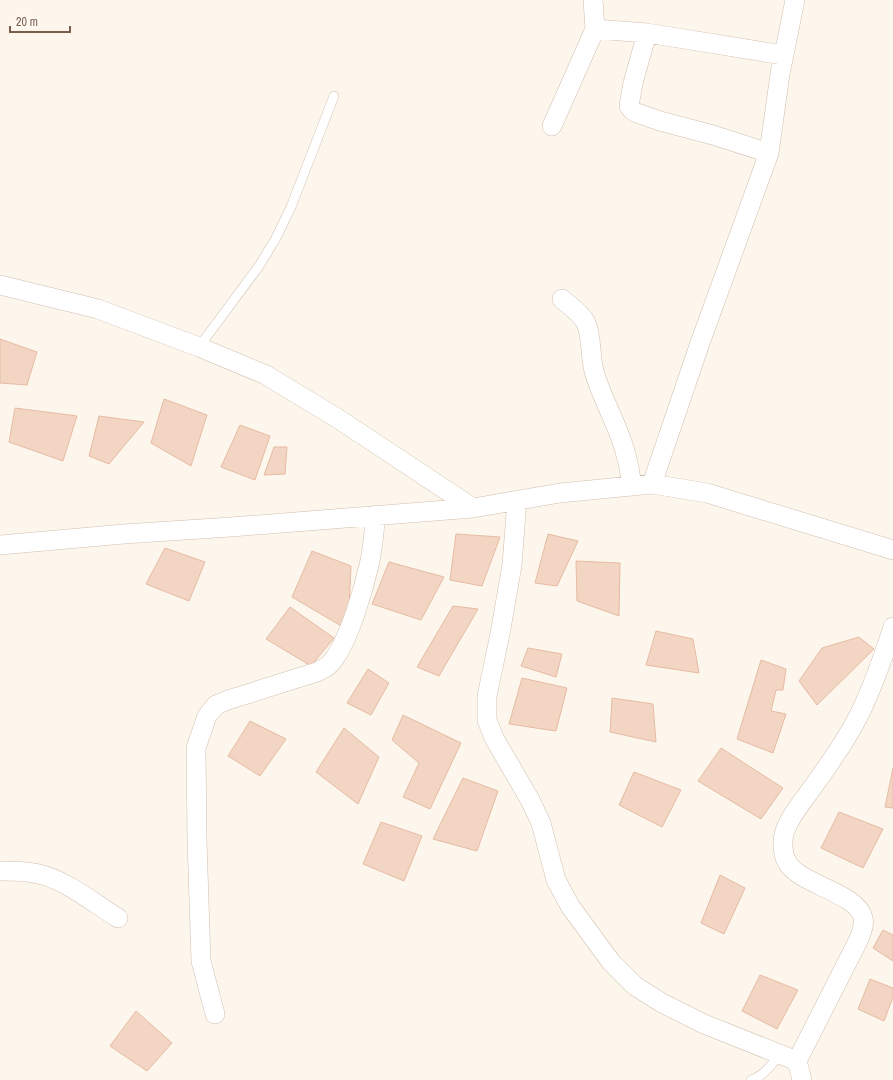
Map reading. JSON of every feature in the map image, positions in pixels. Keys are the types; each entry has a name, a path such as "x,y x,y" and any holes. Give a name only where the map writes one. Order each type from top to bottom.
{"street":[{"path":"552,126 595,29 593,0"},
{"path":"652,484 700,343 769,153 783,55 795,0"},
{"path":"595,29 647,32 783,55"},
{"path":"647,32 632,83 629,106 632,110 636,113 660,121 713,135 769,153"},
{"path":"0,285 98,309 199,347 266,375 337,418 473,508"},
{"path":"562,299 582,317 587,324 590,333 590,351 594,371 626,454 632,485"},
{"path":"0,545 124,534 238,527 376,514 473,508 560,494 652,484 707,493 893,550"},
{"path":"517,501 512,565 487,696 487,720 494,738 530,800 540,823 556,880 570,906 611,962 636,986 662,1003 704,1024 789,1058 802,1080"},
{"path":"215,1014 201,961 196,840 196,748 207,716 216,705 317,672 326,668 334,660 348,630 360,597 370,560 376,514"},
{"path":"789,1058 859,939 864,918 854,904 797,872 787,863 782,843 783,837 786,827 833,759 861,710 884,655 893,627"},
{"path":"0,871 20,871 46,876 72,888 118,918"}],"lane":[{"path":"199,347 259,266 276,238 291,207 334,96"},
{"path":"751,1080 756,1079 766,1071 789,1058"}],"building":[{"path":"0,339 37,352 27,385 0,383"},
{"path":"164,399 207,415 191,466 151,443"},
{"path":"15,408 77,416 63,461 9,442"},
{"path":"99,416 144,422 109,464 89,456"},
{"path":"240,425 270,436 255,480 221,467"},
{"path":"274,447 287,447 285,474 264,475"},
{"path":"456,534 500,537 482,586 450,580"},
{"path":"548,534 578,541 557,586 535,583"},
{"path":"165,548 205,562 189,601 146,584"},
{"path":"312,551 351,566 348,630 292,597"},
{"path":"576,561 620,563 619,616 577,601"},
{"path":"389,562 444,577 421,620 372,604"},
{"path":"453,606 478,609 439,676 417,667"},
{"path":"290,607 334,638 311,666 266,639"},
{"path":"656,631 693,639 699,673 646,665"},
{"path":"859,637 874,649 817,705 799,681 822,648"},
{"path":"528,648 562,654 556,677 521,666"},
{"path":"761,660 786,669 783,690 776,690 771,711 786,714 773,753 737,739"},
{"path":"368,669 389,683 371,715 347,703"},
{"path":"522,678 567,688 556,731 509,724"},
{"path":"612,698 653,704 656,742 610,732"},
{"path":"403,715 461,743 430,809 403,797 419,763 392,740"},
{"path":"250,721 286,739 260,776 228,756"},
{"path":"344,728 379,757 358,804 316,772"},
{"path":"721,748 783,788 761,819 698,781"},
{"path":"893,768 893,808 885,807"},
{"path":"634,772 681,790 662,827 619,805"},
{"path":"463,778 498,791 477,851 433,839"},
{"path":"839,812 883,829 863,868 821,848"},
{"path":"381,822 422,836 404,881 363,864"},
{"path":"720,875 745,888 724,934 701,923"},
{"path":"883,930 893,935 893,961 873,948"},
{"path":"760,975 798,990 777,1029 742,1011"},
{"path":"870,979 893,988 893,997 884,1021 858,1009"},
{"path":"136,1011 172,1043 147,1071 110,1046"}]}
